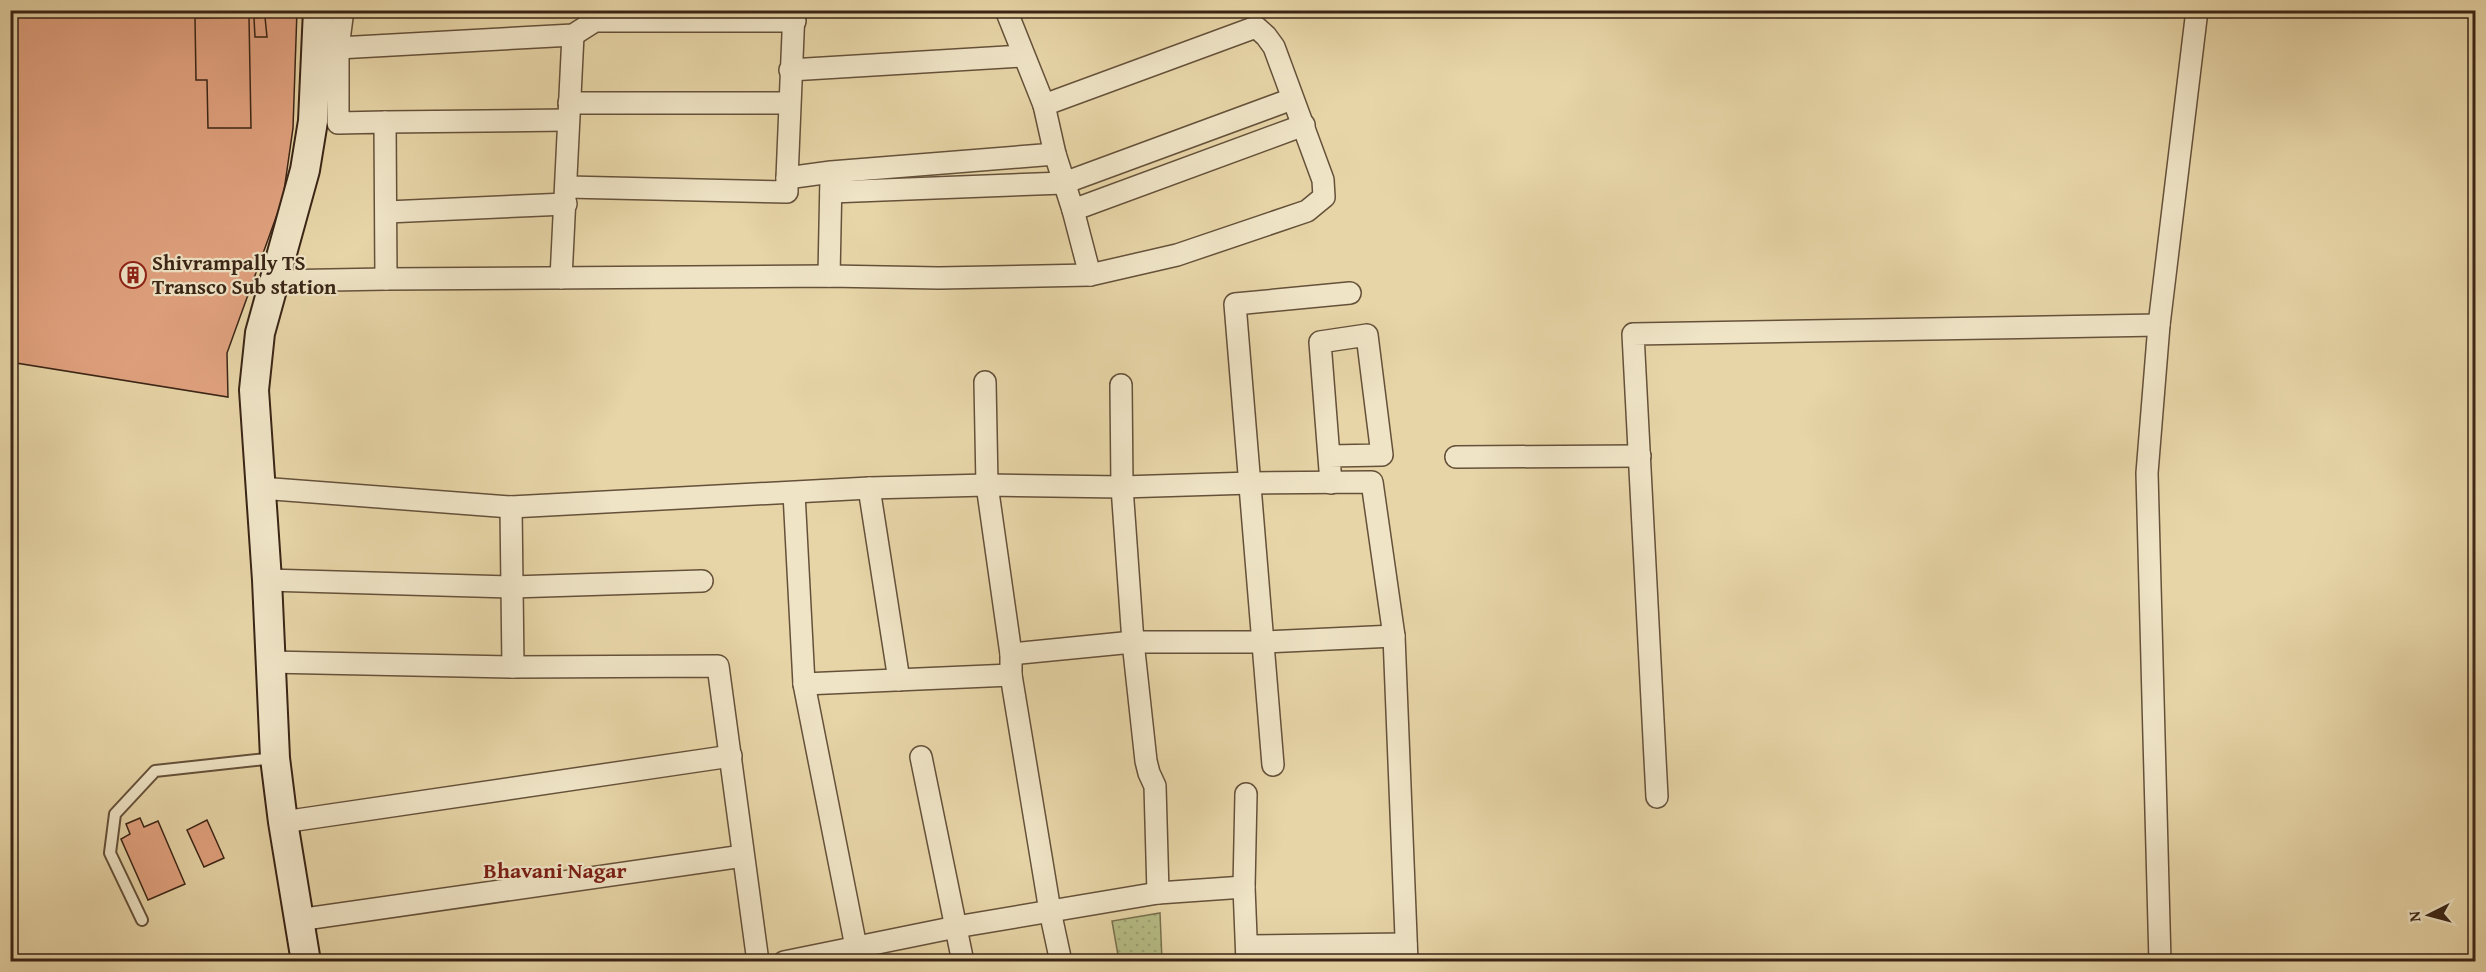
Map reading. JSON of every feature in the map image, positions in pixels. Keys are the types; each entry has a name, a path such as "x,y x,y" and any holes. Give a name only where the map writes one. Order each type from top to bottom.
{"street":[{"path":"306,962 275,758 267,580 254,390 260,333 305,170 313,121 318,10"},
{"path":"343,10 338,48 338,123 789,103"},
{"path":"1006,10 1044,105 1055,154 1090,275"},
{"path":"2160,962 2147,473 2159,326 2197,10"},
{"path":"338,48 573,35 595,21 795,16 790,70 787,192 567,195 387,212"},
{"path":"274,280 829,276 939,278 1090,275 1176,255 1307,211 1324,197 1323,180 1274,47 1256,27 1044,105"},
{"path":"561,278 567,195 568,111 573,35"},
{"path":"790,70 1023,56"},
{"path":"1082,78 1134,58 1142,58 1148,66"},
{"path":"787,178 831,182 1064,183 1292,99"},
{"path":"385,122 386,279"},
{"path":"1073,210 1304,125"},
{"path":"831,182 1055,154"},
{"path":"829,276 831,182"},
{"path":"866,277 870,286 877,292 941,289"},
{"path":"1273,765 1235,304 1350,293"},
{"path":"1657,797 1633,334 2159,326"},
{"path":"1329,456 1382,455 1367,334 1320,342 1331,483"},
{"path":"985,382 987,485 1011,654 1011,675 1050,911 1061,962"},
{"path":"1121,385 1122,488 1133,642 1146,761 1155,786 1158,892"},
{"path":"1456,457 1640,456"},
{"path":"260,488 511,507 869,488 987,485 1122,488 1251,483 1372,482 1394,636 1406,953 1247,954 1244,887 1246,794"},
{"path":"869,488 899,680"},
{"path":"794,493 804,684 857,954"},
{"path":"511,507 513,667"},
{"path":"267,580 512,587 702,582"},
{"path":"1011,654 1133,642 1263,642 1394,636"},
{"path":"269,662 513,667 718,666 758,962"},
{"path":"804,684 1011,675"},
{"path":"283,822 731,756"},
{"path":"921,757 963,962"},
{"path":"298,920 743,856"},
{"path":"784,962 857,954 956,927 1158,892 1244,887"}],"lane":[{"path":"141,920 110,853 115,814 155,771 275,758"}],"green space":[{"path":"1160,913 1162,961 1119,961 1112,921"}],"building":[{"name":"Shivrampally TS Transco Sub station","path":"10,10 297,10 293,128 283,198 227,353 228,397 10,362"},
{"path":"249,17 251,128 208,128 207,80 196,80 195,18"},
{"path":"265,17 267,37 255,37 254,18"},
{"path":"140,818 144,827 158,821 185,884 148,900 121,839 130,834 126,824"},
{"path":"207,820 224,858 204,867 187,830"}],"place":[{"name":"Shivrampally TS Transco Sub station","path":"133,275"}],"district":[{"name":"Bhavani Nagar","path":"555,870"}]}
